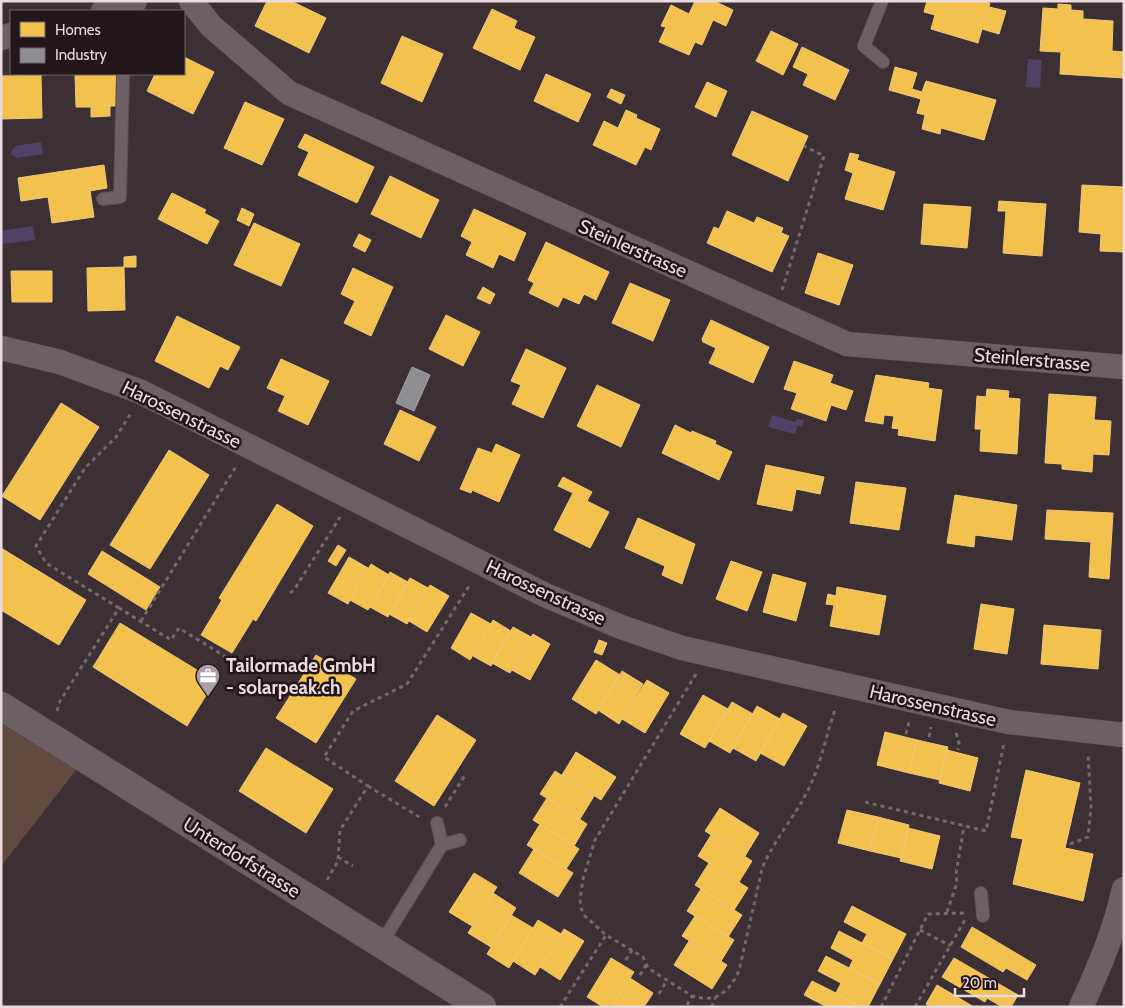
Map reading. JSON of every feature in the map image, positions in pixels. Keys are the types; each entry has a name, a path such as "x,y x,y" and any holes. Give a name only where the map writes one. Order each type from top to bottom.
{"street":[{"name":"Steinlerstrasse","path":"191,1 211,26 289,93 847,344 1124,367"},
{"name":"Harossenstrasse","path":"1,348 60,362 141,392 482,563 589,614 649,638 682,648 1009,722 1124,735"},
{"name":"Unterdorfstrasse","path":"1,706 482,1007"},
{"path":"1081,1007 1106,948 1124,889"}],"lane":[{"path":"882,1 864,46 882,62"},
{"path":"103,199 120,197 123,75"},
{"path":"431,822 442,845"},
{"path":"381,944 442,845 460,840"},
{"path":"981,893 983,916"}],"path":[{"path":"781,293 824,156 804,146"},
{"path":"141,392 119,432 109,445 85,468 36,546 46,562 171,640 179,628 244,668"},
{"path":"141,621 249,446"},
{"path":"290,593 294,590 352,497"},
{"path":"431,822 368,786 324,757 353,711 407,684 482,563"},
{"path":"57,714 60,701 119,608"},
{"path":"697,673 600,832 592,848 583,879 580,900 581,908 586,916 606,934 643,958 648,968 692,996 700,998 715,998 729,988 739,971 762,869 767,857 812,782 836,704"},
{"path":"865,802 986,831 1009,722"},
{"path":"956,729 959,743 958,750"},
{"path":"1070,844 1088,837 1091,808 1088,746"},
{"path":"444,809 465,775"},
{"path":"313,902 338,861 340,830 368,786"},
{"path":"947,912 957,883 956,874 964,826"},
{"path":"338,857 352,866"},
{"path":"881,1007 928,914 947,912 969,913"},
{"path":"916,1007 964,921"},
{"path":"920,930 951,946"},
{"path":"560,1007 606,934"},
{"path":"626,960 632,950"},
{"path":"640,975 646,964"},
{"path":"659,994 667,980"},
{"path":"687,1006 692,996"},
{"path":"712,1007 715,998"}],"shaded area":[{"path":"1028,59 1042,60 1040,88 1026,87"},
{"path":"41,142 43,154 17,158 11,154 15,146"},
{"path":"33,226 35,240 2,244 1,231"},
{"path":"772,415 795,422 797,419 804,420 802,427 798,425 795,434 768,427"},
{"path":"1,723 77,769 1,866"}],"building: Homes":[{"path":"267,1 291,1 326,18 309,53 255,26"},
{"path":"695,1 714,1 733,10 726,26 713,20 702,45 695,42 689,55 659,42 666,27 661,26 671,5 689,14"},
{"path":"927,1 984,1 990,3 989,7 1006,11 999,34 982,29 978,43 931,29 935,15 924,12"},
{"path":"1058,4 1071,5 1071,10 1083,11 1083,19 1113,21 1112,51 1124,52 1124,78 1060,74 1061,52 1040,51 1043,8 1058,9"},
{"path":"492,9 517,21 514,28 535,37 520,70 473,48"},
{"path":"771,31 798,44 783,75 756,61"},
{"path":"402,36 443,54 422,102 381,83"},
{"path":"802,47 849,70 835,100 803,85 808,74 793,67"},
{"path":"185,58 214,72 193,114 147,91 155,75 185,75"},
{"path":"895,67 917,73 912,89 922,92 926,81 996,100 984,140 941,128 940,134 922,129 925,115 917,113 921,99 889,90"},
{"path":"546,74 591,94 578,122 534,101"},
{"path":"41,75 42,118 1,119 1,76"},
{"path":"75,75 116,75 117,106 110,106 110,116 91,117 91,107 76,107"},
{"path":"707,82 727,91 716,117 695,107"},
{"path":"611,89 625,95 621,104 607,97"},
{"path":"245,102 284,119 262,165 224,148"},
{"path":"626,110 637,115 636,118 660,129 651,150 645,147 636,165 593,145 604,121 618,128"},
{"path":"752,111 808,136 788,181 732,155"},
{"path":"305,134 374,167 357,203 298,175 309,152 298,147"},
{"path":"850,153 859,155 857,160 895,172 883,210 845,199 853,173 845,170"},
{"path":"104,165 107,188 90,191 94,217 52,223 48,197 21,201 18,178"},
{"path":"390,176 439,200 421,238 371,214"},
{"path":"1082,185 1124,187 1124,252 1100,251 1101,234 1079,232"},
{"path":"172,193 206,210 204,213 219,221 207,244 158,219"},
{"path":"999,201 1046,204 1042,256 1003,253 1006,211 998,211"},
{"path":"924,204 971,207 967,248 921,244"},
{"path":"242,208 254,214 249,226 237,220"},
{"path":"474,209 526,233 514,261 499,254 493,268 466,255 472,242 461,236"},
{"path":"727,211 754,223 757,217 783,228 781,233 789,236 772,272 707,243 714,227 719,229"},
{"path":"254,223 300,244 281,286 234,265"},
{"path":"359,234 371,240 365,252 353,246"},
{"path":"546,242 609,272 596,300 584,294 579,304 563,297 558,307 529,293 534,283 528,280"},
{"path":"818,253 853,265 839,305 805,293"},
{"path":"136,256 136,267 124,267 124,257"},
{"path":"124,267 125,310 88,311 87,268"},
{"path":"353,268 393,287 371,336 344,323 355,301 341,294"},
{"path":"11,271 52,271 52,302 12,302"},
{"path":"630,283 670,300 653,341 612,323"},
{"path":"483,287 495,294 490,304 477,298"},
{"path":"446,315 480,332 463,366 429,349"},
{"path":"177,316 240,347 228,370 220,366 209,388 155,361"},
{"path":"711,320 769,347 753,383 709,363 716,348 703,342 702,339"},
{"path":"526,349 566,368 543,418 512,404 521,385 511,381"},
{"path":"281,359 329,381 308,425 278,411 285,396 267,388"},
{"path":"794,361 833,375 830,383 853,391 846,410 831,405 826,421 791,409 797,393 784,389"},
{"path":"876,375 929,383 928,388 942,390 935,441 898,435 899,429 892,428 894,416 884,415 883,424 865,421"},
{"path":"597,385 640,405 621,447 577,426"},
{"path":"987,389 1009,391 1008,398 1020,399 1017,454 980,451 981,429 975,429 977,396 986,397"},
{"path":"1049,394 1096,397 1094,420 1111,421 1109,455 1093,454 1092,472 1062,469 1062,464 1045,463"},
{"path":"61,403 99,427 40,520 2,496"},
{"path":"400,410 436,427 419,461 384,444"},
{"path":"675,425 691,433 692,431 716,441 715,444 732,452 719,480 662,453"},
{"path":"496,444 520,455 499,502 472,490 471,493 460,489 478,448 492,453"},
{"path":"169,450 209,475 150,569 110,545"},
{"path":"766,465 824,477 820,494 796,489 792,511 757,504"},
{"path":"563,477 592,492 587,501 609,512 590,548 554,530 573,493 558,486"},
{"path":"856,482 906,488 899,530 850,523"},
{"path":"955,495 1017,505 1012,540 975,535 974,547 947,543"},
{"path":"277,504 313,526 256,621 253,619 232,653 201,635 222,600 219,598"},
{"path":"1047,510 1113,513 1109,579 1089,577 1091,542 1045,539"},
{"path":"638,518 695,544 682,584 662,575 665,566 625,548"},
{"path":"338,545 346,550 336,566 328,561"},
{"path":"1,548 86,600 59,645 1,610"},
{"path":"102,551 160,587 146,610 88,574"},
{"path":"349,557 368,568 348,604 328,593"},
{"path":"731,561 762,572 747,611 716,599"},
{"path":"371,564 389,575 368,610 350,600"},
{"path":"390,572 408,582 388,617 370,607"},
{"path":"773,574 806,583 796,621 763,612"},
{"path":"410,578 428,588 407,624 389,614"},
{"path":"430,585 449,596 427,632 409,621"},
{"path":"837,587 886,596 879,635 830,626 834,605 826,604 828,594 836,596"},
{"path":"981,604 1014,609 1007,654 974,649"},
{"path":"471,613 491,624 470,660 451,648"},
{"path":"493,620 511,631 491,666 473,656"},
{"path":"120,623 215,681 187,726 93,667"},
{"path":"1044,625 1101,630 1098,669 1041,664"},
{"path":"513,627 531,637 510,673 492,663"},
{"path":"533,634 550,644 530,680 512,670"},
{"path":"599,640 607,643 602,655 594,652"},
{"path":"316,655 356,679 316,743 276,718"},
{"path":"596,660 620,675 596,714 572,699"},
{"path":"622,671 643,684 619,724 598,710"},
{"path":"647,680 669,693 645,733 622,719"},
{"path":"703,695 728,709 705,748 680,734"},
{"path":"732,702 753,714 730,753 709,741"},
{"path":"757,706 780,719 756,761 733,748"},
{"path":"783,713 807,726 784,766 760,753"},
{"path":"437,715 476,740 434,806 395,781"},
{"path":"885,732 917,740 909,773 877,765"},
{"path":"917,740 948,747 940,780 909,773"},
{"path":"266,748 333,789 306,833 239,791"},
{"path":"947,750 978,758 970,791 939,783"},
{"path":"576,752 616,777 601,800 562,775"},
{"path":"1026,770 1080,783 1065,848 1093,854 1083,901 1013,884 1023,839 1011,837"},
{"path":"555,771 594,796 580,819 540,794"},
{"path":"547,798 587,824 574,846 533,820"},
{"path":"720,808 759,833 745,856 705,831"},
{"path":"847,810 878,817 870,851 838,843"},
{"path":"878,817 909,825 901,858 870,851"},
{"path":"540,824 579,849 566,869 527,845"},
{"path":"908,828 940,836 932,869 900,861"},
{"path":"711,835 752,861 739,882 698,856"},
{"path":"534,849 573,873 558,897 519,873"},
{"path":"709,863 748,888 734,910 695,885"},
{"path":"474,873 497,887 472,926 449,912"},
{"path":"701,889 742,915 728,937 687,911"},
{"path":"493,893 516,908 491,947 468,933"},
{"path":"852,906 906,934 893,959 862,943 867,934 844,922"},
{"path":"511,915 533,928 509,968 487,954"},
{"path":"695,916 734,940 721,961 682,936"},
{"path":"538,920 561,934 535,975 513,961"},
{"path":"972,927 1036,965 1027,980 1006,968 1003,972 961,947"},
{"path":"564,929 584,941 560,980 540,967"},
{"path":"839,931 893,959 880,984 849,968 853,960 831,948"},
{"path":"689,941 727,965 712,989 674,965"},
{"path":"826,956 880,984 868,1007 861,1007 836,993 841,983 818,971"},
{"path":"611,958 634,972 612,1007 603,1007 587,997"},
{"path":"954,958 1018,995 1011,1007 1002,1007 987,998 985,1002 942,977"},
{"path":"630,978 653,993 644,1007 612,1007"},
{"path":"812,981 861,1007 827,1007 804,995"},
{"path":"937,985 974,1007 930,1007 926,1004"}],"building: Industry":[{"path":"412,367 430,375 414,411 396,403"}],"place":[{"name":"Tailormade GmbH - solarpeak.ch","path":"208,697"}]}
